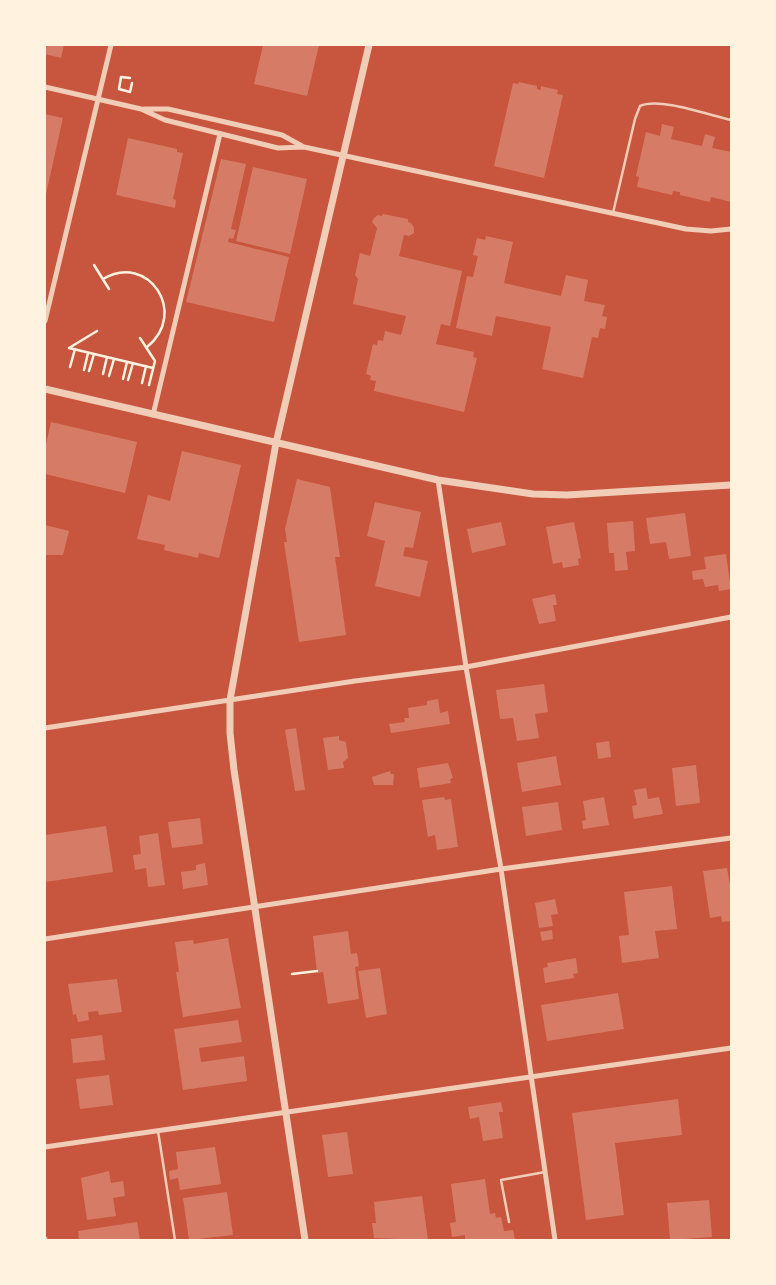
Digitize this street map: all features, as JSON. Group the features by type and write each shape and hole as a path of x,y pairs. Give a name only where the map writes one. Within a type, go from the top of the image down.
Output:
{"street":[{"path":"45,321 48,297 111,45"},
{"path":"305,1240 234,770 230,733 230,700 276,444 369,45"},
{"path":"45,87 141,109 165,120 278,148 304,147 702,231 731,230"},
{"path":"141,109 168,109 282,135 304,147"},
{"path":"154,415 220,134"},
{"path":"45,389 438,480 533,494 555,496 731,485"},
{"path":"438,480 466,666 501,869 555,1240"},
{"path":"45,728 466,666 731,617"},
{"path":"45,939 501,869 731,838"},
{"path":"45,1147 530,1075 731,1048"}],"lane":[{"path":"613,213 635,119 640,106 649,102 663,104 731,120"},
{"path":"158,1129 175,1240"},
{"path":"508,1222 501,1180 545,1172"}],"path":[{"path":"130,78 121,77 119,89 130,92 132,83"},
{"path":"115,82 120,84"},
{"path":"123,96 124,91"},
{"path":"94,265 109,289"},
{"path":"103,278 118,271 132,272 149,281 160,295 164,304 165,321 158,338 147,347"},
{"path":"97,331 69,348 153,368"},
{"path":"140,338 155,361 149,385"},
{"path":"70,367 75,349"},
{"path":"84,370 88,352"},
{"path":"89,371 94,354"},
{"path":"103,374 107,357"},
{"path":"110,376 114,359"},
{"path":"123,379 127,362"},
{"path":"128,380 132,363"},
{"path":"142,383 146,366"},
{"path":"292,974 317,971"}],"building":[{"path":"45,45 64,45 61,58 45,54"},
{"path":"263,45 319,45 307,96 254,84"},
{"path":"519,82 537,86 537,89 541,90 541,86 558,90 557,94 563,95 544,178 494,166 513,83 518,84"},
{"path":"45,114 63,118 46,194 45,194"},
{"path":"662,124 674,127 671,139 702,146 705,134 715,137 712,148 731,152 731,202 711,197 710,202 680,195 680,192 673,191 672,195 637,187 639,177 636,176 646,132 660,136"},
{"path":"128,138 177,149 177,152 183,153 173,199 176,200 175,208 116,195"},
{"path":"221,159 246,164 231,229 236,230 233,239 229,238 228,242 289,257 274,322 186,302"},
{"path":"253,167 307,179 290,254 236,241"},
{"path":"383,214 408,219 408,222 414,228 414,233 409,236 404,235 399,256 462,271 450,326 441,324 436,344 474,352 473,357 477,358 464,412 374,391 376,381 370,380 371,376 366,374 373,344 377,345 378,340 383,341 385,331 401,335 406,316 353,304 358,279 355,275 360,253 370,256 377,228 372,222 378,215 382,216"},
{"path":"486,236 513,242 504,283 561,296 566,275 588,280 584,301 605,305 602,316 607,317 605,329 600,328 598,338 592,337 583,378 542,369 551,327 496,316 492,336 456,328 467,276 473,277 478,256 473,255 477,238 485,240"},
{"path":"51,422 137,442 125,493 45,474 45,448"},
{"path":"182,451 241,465 219,558 199,553 198,558 164,550 165,545 137,539 148,495 170,501"},
{"path":"297,479 330,487 340,557 335,557 346,635 299,642 284,542 287,542 285,529"},
{"path":"375,502 421,512 413,548 405,547 403,556 428,561 420,597 375,586 385,541 367,536"},
{"path":"685,513 691,556 669,559 666,542 650,544 646,518"},
{"path":"633,521 635,551 626,552 628,570 615,571 614,553 609,553 607,523"},
{"path":"501,522 506,545 472,553 467,529"},
{"path":"574,522 581,558 578,559 579,565 563,568 562,562 553,564 546,527"},
{"path":"45,525 69,531 63,555 45,555"},
{"path":"726,554 731,589 719,591 718,585 705,587 703,579 693,580 692,571 706,569 704,557"},
{"path":"555,594 557,605 553,605 556,621 539,624 532,599"},
{"path":"544,684 548,712 535,714 539,738 517,741 513,718 500,719 496,690"},
{"path":"438,699 440,713 448,711 450,724 391,733 389,724 405,722 404,718 409,718 408,708 427,705 427,701"},
{"path":"296,728 305,790 295,791 285,730"},
{"path":"339,736 339,740 346,742 348,758 343,762 344,768 328,770 323,738"},
{"path":"609,741 611,757 598,759 596,743"},
{"path":"556,756 561,785 522,792 517,763"},
{"path":"448,763 453,778 450,779 451,783 420,788 417,768"},
{"path":"696,765 700,803 676,806 672,768"},
{"path":"390,771 391,774 394,774 393,785 374,785 372,777"},
{"path":"646,788 648,799 659,797 663,814 634,819 632,806 637,805 634,790"},
{"path":"444,797 445,800 451,799 458,847 437,850 435,835 428,837 422,800"},
{"path":"604,797 609,825 583,829 582,821 586,820 583,801"},
{"path":"558,802 562,830 526,836 522,807"},
{"path":"200,818 203,844 172,848 168,822"},
{"path":"106,826 113,872 45,882 45,835"},
{"path":"158,833 165,885 148,887 146,868 135,870 133,855 141,854 139,836"},
{"path":"205,863 208,885 183,889 181,872 196,870 196,865"},
{"path":"727,868 731,891 731,921 722,922 721,916 710,918 703,871"},
{"path":"672,886 677,929 655,931 659,958 622,963 619,936 629,935 624,892"},
{"path":"555,899 558,914 551,915 553,926 539,928 535,903"},
{"path":"552,930 553,939 542,941 540,932"},
{"path":"348,931 351,954 357,953 359,966 355,967 359,999 328,1004 323,972 317,973 313,936"},
{"path":"228,938 241,1008 183,1017 176,972 179,972 175,942 193,940 194,944"},
{"path":"576,958 578,973 573,974 574,978 545,983 543,968 548,967 547,963"},
{"path":"380,968 387,1014 366,1018 358,971"},
{"path":"117,979 122,1012 99,1015 98,1011 88,1012 89,1020 78,1022 76,1014 73,1015 68,984"},
{"path":"618,993 624,1029 547,1041 541,1005"},
{"path":"238,1020 242,1042 199,1048 201,1062 244,1056 247,1081 183,1090 174,1029"},
{"path":"102,1035 105,1060 73,1063 71,1039"},
{"path":"109,1075 113,1105 80,1109 76,1079"},
{"path":"678,1099 682,1135 615,1143 624,1215 586,1220 572,1113"},
{"path":"501,1102 503,1112 499,1112 503,1138 483,1141 479,1117 470,1119 468,1107"},
{"path":"347,1132 353,1174 328,1177 322,1135"},
{"path":"215,1147 221,1184 180,1190 178,1178 170,1180 169,1171 178,1169 176,1152"},
{"path":"109,1171 111,1183 123,1181 125,1196 113,1198 116,1216 87,1220 81,1178"},
{"path":"485,1179 490,1214 495,1213 496,1218 501,1217 504,1231 513,1230 515,1240 465,1240 465,1235 452,1237 450,1223 456,1222 451,1184"},
{"path":"227,1192 233,1235 189,1240 183,1198"},
{"path":"422,1196 428,1240 374,1238 372,1223 376,1223 374,1202"},
{"path":"709,1200 712,1237 670,1240 667,1203"},
{"path":"137,1222 140,1240 79,1240 78,1231"}]}
